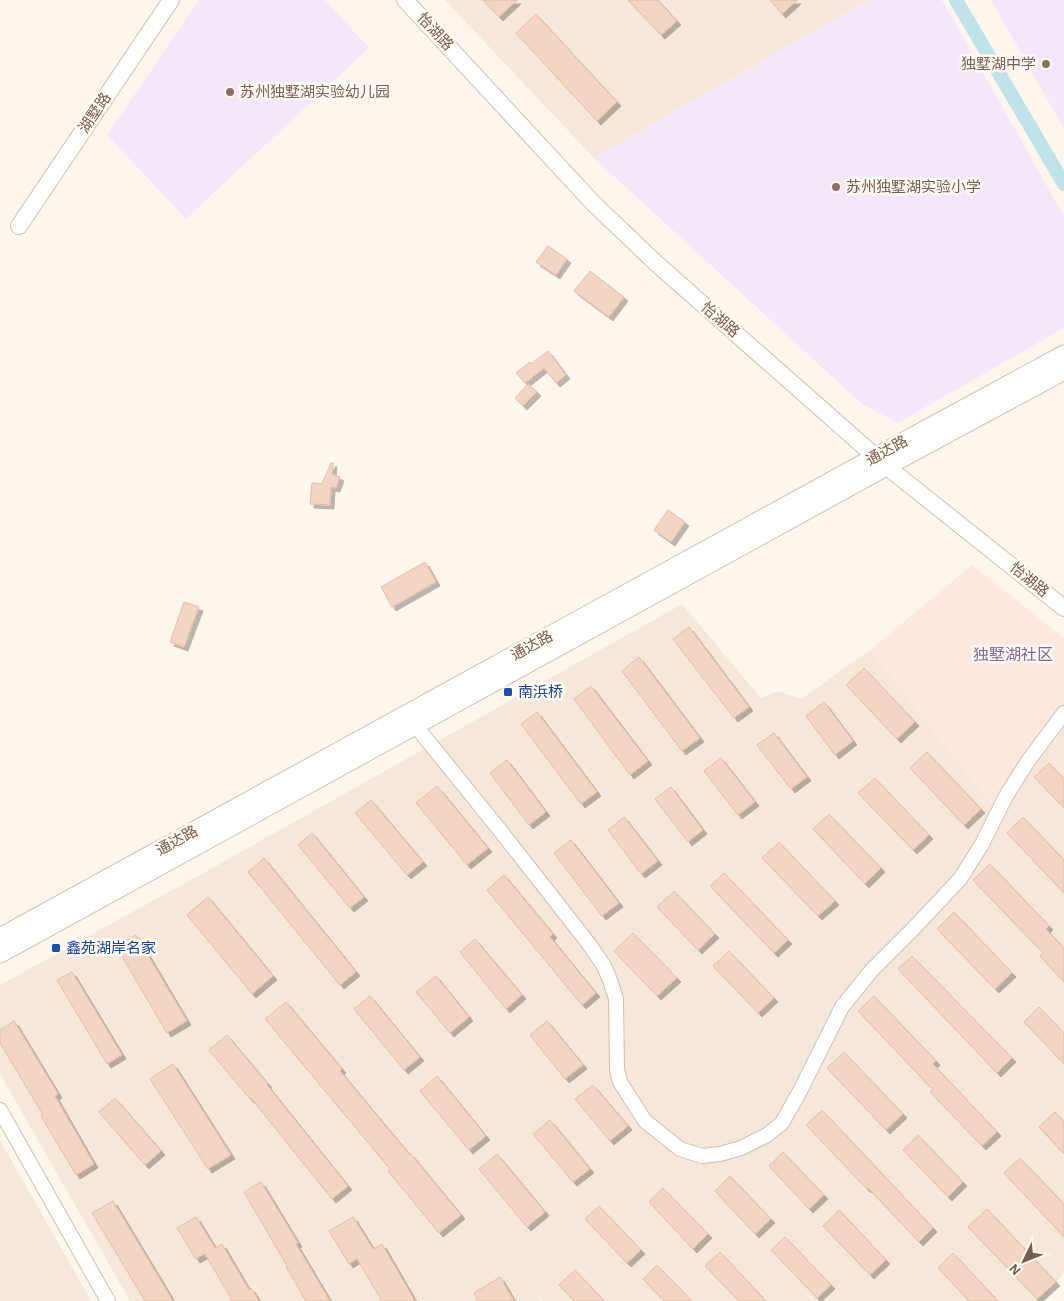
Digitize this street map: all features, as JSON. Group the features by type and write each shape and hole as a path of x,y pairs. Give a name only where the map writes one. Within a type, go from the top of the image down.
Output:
{"main road":[{"name":"通达路","path":"0,953 411,720 881,462 1064,355"},
{"name":"通达路","path":"881,462 1064,370"},
{"name":"通达路","path":"0,938 411,720"}],"street":[{"name":"湖墅路","path":"19,226 171,0"},
{"name":"怡湖路","path":"405,0 624,234 881,462 1064,608"},
{"path":"411,720 499,829 604,966 616,999 617,1070 620,1082 645,1122 680,1149 702,1156 720,1154 741,1148 767,1135 782,1123 842,1007 871,971 960,879 982,844 1006,796 1028,761 1064,713"},
{"path":"0,1110 108,1301"}],"shaded area":[{"name":"苏州独墅湖实验幼儿园","path":"199,0 325,0 369,48 186,219 107,135"},
{"path":"445,0 869,0 594,158"},
{"name":"苏州独墅湖实验小学","path":"869,0 942,0 1064,216 1064,328 898,423 863,405 594,158"},
{"name":"独墅湖中学","path":"991,0 1064,0 1064,129"},
{"path":"972,565 1064,638 1064,697 1005,778 993,805 870,650"},
{"path":"682,604 761,698 779,691 801,699 870,650 993,805 1005,778 1064,697 1064,1272 1043,1301 543,1301 538,1294 540,1301 130,1301 0,1074 0,985"},
{"path":"0,1140 91,1301 0,1301"}],"building":[{"path":"483,0 517,0 499,17"},
{"path":"628,0 658,0 677,21 661,35"},
{"path":"770,0 797,0 782,14"},
{"path":"536,14 617,102 597,121 516,33"},
{"path":"548,246 567,259 556,275 536,262"},
{"path":"590,271 624,297 609,317 574,291"},
{"path":"548,351 566,375 556,383 544,368 525,383 516,373"},
{"path":"528,384 537,392 523,406 515,398"},
{"path":"331,463 333,463 332,474 340,477 336,488 331,487 330,505 310,504 312,483 322,484"},
{"path":"668,510 685,522 671,542 654,530"},
{"path":"425,562 436,582 392,607 381,587"},
{"path":"184,602 199,607 184,647 170,642"},
{"path":"689,627 749,707 734,718 673,639"},
{"path":"639,657 700,738 682,751 622,671"},
{"path":"864,668 915,722 897,739 846,685"},
{"path":"591,686 648,761 630,775 574,699"},
{"path":"824,702 853,741 835,755 806,716"},
{"path":"537,712 597,792 581,804 521,724"},
{"path":"774,733 807,777 791,789 757,745"},
{"path":"927,752 981,809 964,825 910,768"},
{"path":"721,758 755,802 738,815 704,771"},
{"path":"507,760 546,812 529,825 490,773"},
{"path":"1049,763 1064,779 1064,808 1034,777"},
{"path":"875,778 929,835 913,850 858,793"},
{"path":"437,786 488,848 467,865 416,803"},
{"path":"671,787 703,830 688,842 655,799"},
{"path":"371,800 423,862 407,875 355,813"},
{"path":"829,814 881,868 865,884 813,829"},
{"path":"624,817 658,861 641,874 608,830"},
{"path":"1023,817 1064,860 1064,893 1007,833"},
{"path":"312,833 364,897 350,908 298,845"},
{"path":"571,840 619,903 602,916 554,853"},
{"path":"779,842 835,901 818,916 762,858"},
{"path":"264,858 356,972 340,985 248,872"},
{"path":"990,864 1049,926 1046,929 1064,948 1064,982 1040,956 1043,953 973,880"},
{"path":"724,873 788,940 774,953 710,886"},
{"path":"504,875 553,934 550,937 596,993 582,1005 487,890"},
{"path":"674,891 715,934 698,950 657,907"},
{"path":"208,897 273,976 252,994 187,915"},
{"path":"954,912 1012,973 995,989 937,929"},
{"path":"633,933 677,978 657,996 614,951"},
{"path":"136,935 187,1021 167,1033 116,946"},
{"path":"475,939 522,995 506,1009 460,952"},
{"path":"729,951 774,998 758,1013 713,966"},
{"path":"912,956 1012,1058 997,1073 898,969"},
{"path":"72,972 122,1055 107,1064 57,980"},
{"path":"436,976 469,1017 450,1033 416,992"},
{"path":"370,996 420,1057 404,1070 354,1009"},
{"path":"874,996 936,1061 933,1064 997,1132 982,1146 930,1092 933,1090 858,1011"},
{"path":"286,1002 342,1069 340,1071 461,1215 439,1233 388,1171 390,1169 265,1019"},
{"path":"1039,1007 1064,1033 1064,1064 1024,1022"},
{"path":"14,1021 58,1094 55,1096 94,1164 76,1175 0,1043 0,1030"},
{"path":"547,1021 583,1065 565,1079 530,1035"},
{"path":"227,1035 348,1186 332,1199 251,1098 209,1050"},
{"path":"844,1052 903,1114 886,1130 827,1068"},
{"path":"173,1064 231,1155 208,1169 150,1079"},
{"path":"437,1076 486,1136 469,1150 420,1091"},
{"path":"593,1085 628,1126 610,1141 575,1099"},
{"path":"115,1098 161,1151 145,1165 99,1112"},
{"path":"822,1110 933,1228 919,1242 806,1125"},
{"path":"1055,1112 1064,1122 1064,1154 1039,1127"},
{"path":"550,1120 590,1169 573,1182 533,1134"},
{"path":"918,1135 963,1182 948,1197 903,1150"},
{"path":"783,1152 824,1195 809,1209 769,1166"},
{"path":"497,1154 545,1212 527,1227 479,1169"},
{"path":"1020,1158 1064,1204 1064,1237 1004,1173"},
{"path":"730,1176 771,1219 755,1234 715,1191"},
{"path":"261,1182 330,1301 306,1301 286,1267 244,1192"},
{"path":"663,1188 708,1234 693,1249 649,1202"},
{"path":"113,1201 173,1301 145,1301 92,1213"},
{"path":"599,1206 641,1250 627,1263 585,1219"},
{"path":"987,1209 1056,1282 1037,1299 968,1227"},
{"path":"839,1210 886,1260 870,1275 823,1226"},
{"path":"196,1217 215,1248 222,1244 249,1290 251,1288 259,1301 230,1301 232,1300 205,1254 196,1259 177,1228"},
{"path":"353,1217 373,1249 382,1244 415,1301 382,1301 357,1259 349,1264 329,1231"},
{"path":"785,1237 831,1285 817,1298 771,1250"},
{"path":"720,1252 766,1301 739,1301 705,1266"},
{"path":"953,1253 998,1301 969,1301 938,1268"},
{"path":"657,1265 692,1301 664,1301 643,1279"},
{"path":"575,1270 604,1301 574,1301 559,1285"},
{"path":"500,1277 514,1301 478,1301 474,1293"}],"waterway":[{"path":"956,0 1064,184"}],"place":[{"name":"独墅湖中学","path":"1046,64"},
{"name":"苏州独墅湖实验幼儿园","path":"230,92"},
{"name":"苏州独墅湖实验小学","path":"836,187"},
{"name":"南浜桥","path":"508,692"},
{"name":"鑫苑湖岸名家","path":"56,948"}],"district":[{"name":"独墅湖社区","path":"1013,655"}]}
